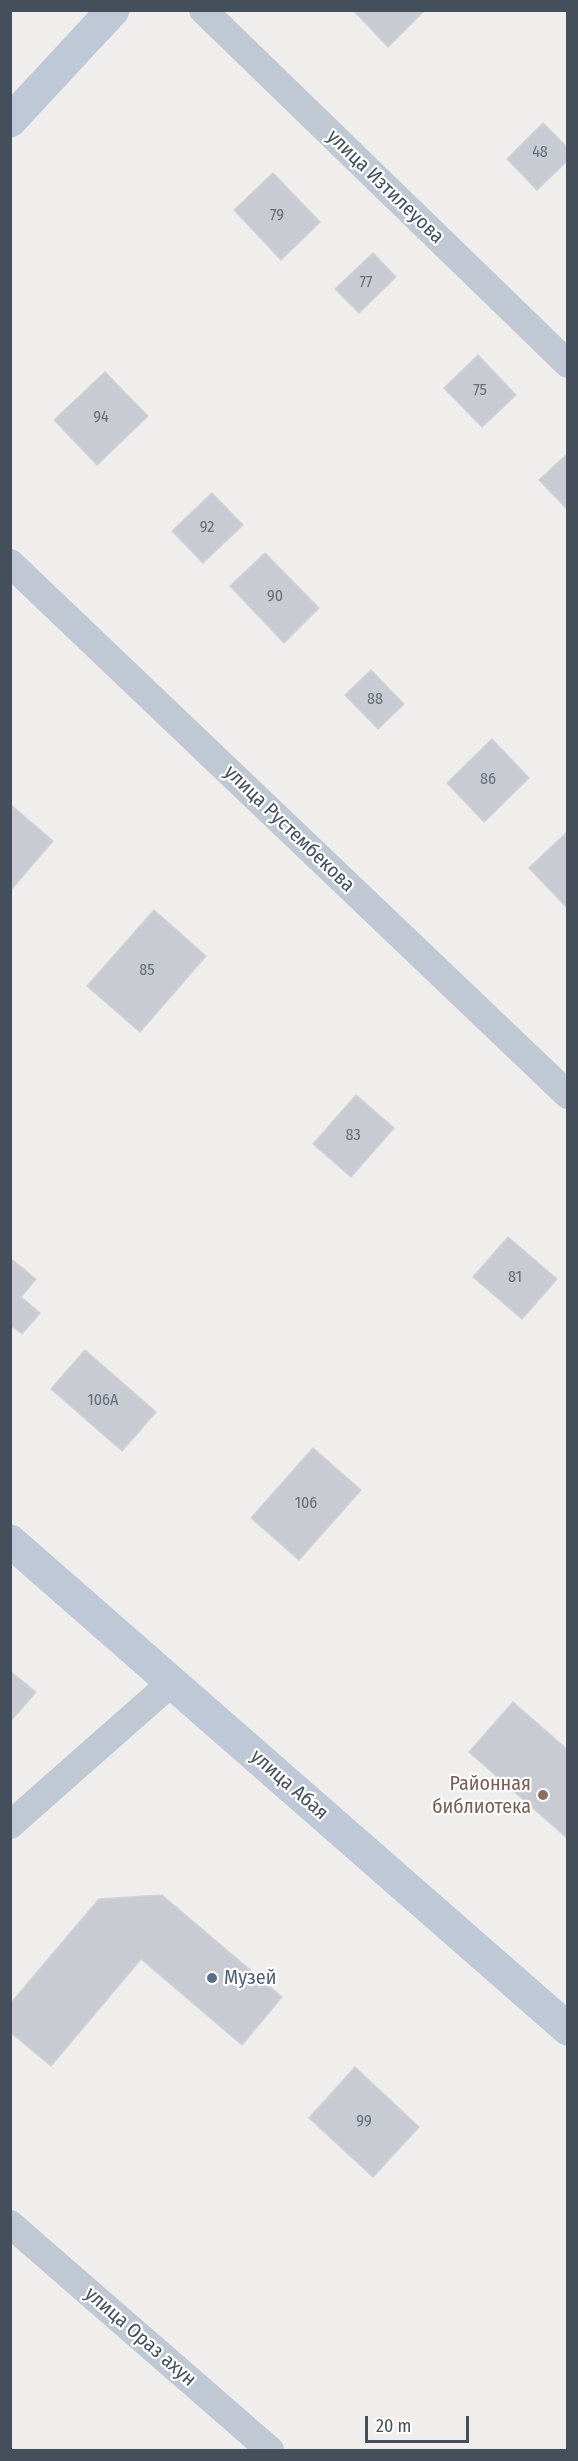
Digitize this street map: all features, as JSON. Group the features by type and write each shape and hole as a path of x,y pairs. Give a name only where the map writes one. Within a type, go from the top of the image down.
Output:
{"street":[{"path":"10,121 113,10"},
{"name":"улица Изтилеуова","path":"203,10 567,364"},
{"name":"улица Рустембекова","path":"10,563 567,1095"},
{"name":"улица Абая","path":"10,1541 567,2029"},
{"path":"10,1824 171,1683"},
{"name":"улица Ораз ахун","path":"10,2224 270,2451"}],"building":[{"path":"353,10 424,10 424,11 388,47"},
{"path":"543,123 568,148 568,160 537,190 507,159"},
{"path":"273,173 320,222 281,260 234,210"},
{"path":"373,253 396,277 359,313 335,289"},
{"path":"478,355 516,395 482,427 444,388"},
{"path":"105,372 148,416 97,465 54,420"},
{"path":"568,453 568,510 539,480"},
{"path":"212,493 243,525 203,563 172,531"},
{"path":"265,553 319,608 284,643 230,586"},
{"path":"371,670 404,704 378,729 345,695"},
{"path":"492,739 529,778 484,822 447,783"},
{"path":"10,804 53,841 10,891"},
{"path":"568,831 568,909 529,868"},
{"path":"154,910 206,956 140,1032 87,986"},
{"path":"356,1095 394,1128 351,1177 313,1144"},
{"path":"508,1237 557,1279 522,1319 473,1277"},
{"path":"10,1258 36,1279 21,1297 40,1313 22,1334 10,1325"},
{"path":"85,1350 156,1412 122,1451 51,1389"},
{"path":"313,1448 361,1490 299,1560 251,1518"},
{"path":"10,1671 36,1692 10,1722"},
{"name":"Районная библиотека","path":"513,1702 568,1750 568,1839 469,1752"},
{"name":"Музей","path":"162,1895 282,1997 242,2045 141,1959 51,2066 10,2032 10,2004 99,1899"},
{"path":"355,2067 419,2127 373,2177 309,2118"}],"place":[{"name":"Районная библиотека","path":"543,1795"},
{"name":"Музей","path":"212,1978"}]}
